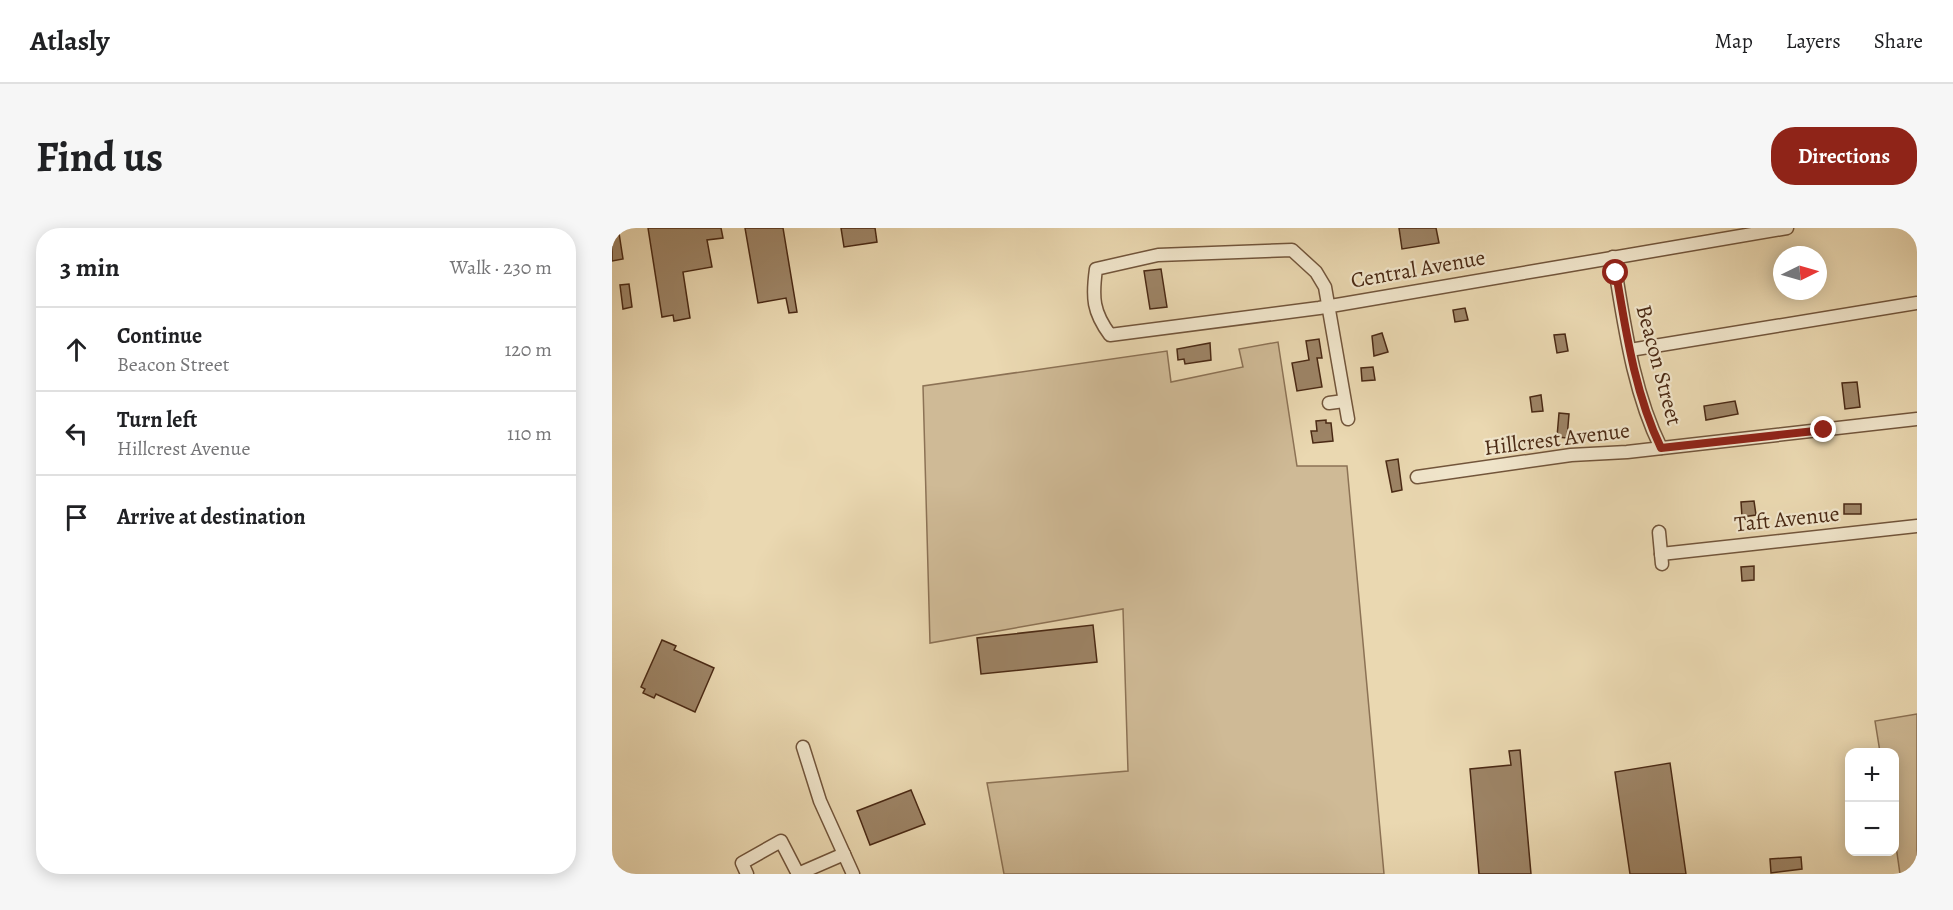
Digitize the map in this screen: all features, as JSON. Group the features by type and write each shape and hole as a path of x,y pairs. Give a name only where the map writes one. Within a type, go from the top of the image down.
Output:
{"street":[{"name":"Central Avenue","path":"1329,307 1325,287 1316,272 1292,250 1158,255 1096,269 1093,288 1096,316 1110,334 1329,307 1787,228"},
{"name":"Beacon Street","path":"1613,257 1630,350 1646,414 1661,448"},
{"path":"1630,350 1917,303"},
{"path":"1329,307 1348,419"},
{"path":"1329,403 1344,400"},
{"name":"Hillcrest Avenue","path":"1417,477 1568,455 1661,448 1917,419"},
{"name":"Taft Avenue","path":"1659,532 1662,559 1917,526"},
{"path":"803,747 820,801 853,874"},
{"path":"747,874 742,863 781,841 798,874 844,854"}],"shaded area":[{"path":"1278,342 1297,466 1347,466 1384,874 1004,874 987,783 1128,771 1123,609 930,643 923,386 1167,351 1171,382 1243,367 1239,349"},
{"path":"1917,714 1917,874 1900,874 1897,856 1899,748 1879,748 1875,721"}],"building":[{"path":"648,228 721,228 723,238 707,240 712,267 683,272 690,318 674,321 673,315 662,317"},
{"path":"745,228 783,228 797,312 789,313 786,298 758,303"},
{"path":"841,228 875,228 877,242 844,247"},
{"path":"1399,228 1436,228 1439,243 1402,249"},
{"path":"619,233 623,259 612,261 612,234"},
{"path":"1161,269 1167,307 1150,309 1144,271"},
{"path":"629,284 632,307 623,309 620,285"},
{"path":"1465,308 1468,320 1455,322 1453,310"},
{"path":"1382,333 1388,352 1374,356 1372,336"},
{"path":"1565,334 1568,351 1557,353 1554,335"},
{"path":"1319,339 1322,358 1317,358 1322,387 1297,391 1292,363 1309,360 1306,341"},
{"path":"1210,343 1211,360 1185,364 1184,359 1178,360 1177,349"},
{"path":"1373,367 1375,380 1362,381 1361,368"},
{"path":"1857,382 1860,407 1845,409 1842,383"},
{"path":"1541,395 1543,411 1532,412 1530,397"},
{"path":"1735,401 1738,414 1706,420 1704,406"},
{"path":"1559,413 1569,414 1567,438 1557,437"},
{"path":"1326,420 1326,423 1331,423 1333,441 1313,443 1311,431 1317,431 1316,421"},
{"path":"1398,459 1402,490 1392,492 1386,461"},
{"path":"1754,501 1756,515 1742,517 1741,502"},
{"path":"1844,504 1861,504 1861,514 1844,514"},
{"path":"1754,566 1754,580 1742,581 1741,567"},
{"path":"1093,625 1097,662 981,674 977,638"},
{"path":"662,640 676,646 674,650 714,668 695,712 656,694 654,698 643,693 645,689 641,687"},
{"path":"1520,750 1531,874 1479,874 1470,769 1511,765 1509,751"},
{"path":"1670,763 1686,874 1630,874 1615,772"},
{"path":"911,790 925,824 870,845 857,811"},
{"path":"1801,857 1802,869 1771,873 1770,859"}],"route":[{"path":"1616,273 1639,390 1649,423 1661,448 1824,430"}]}
